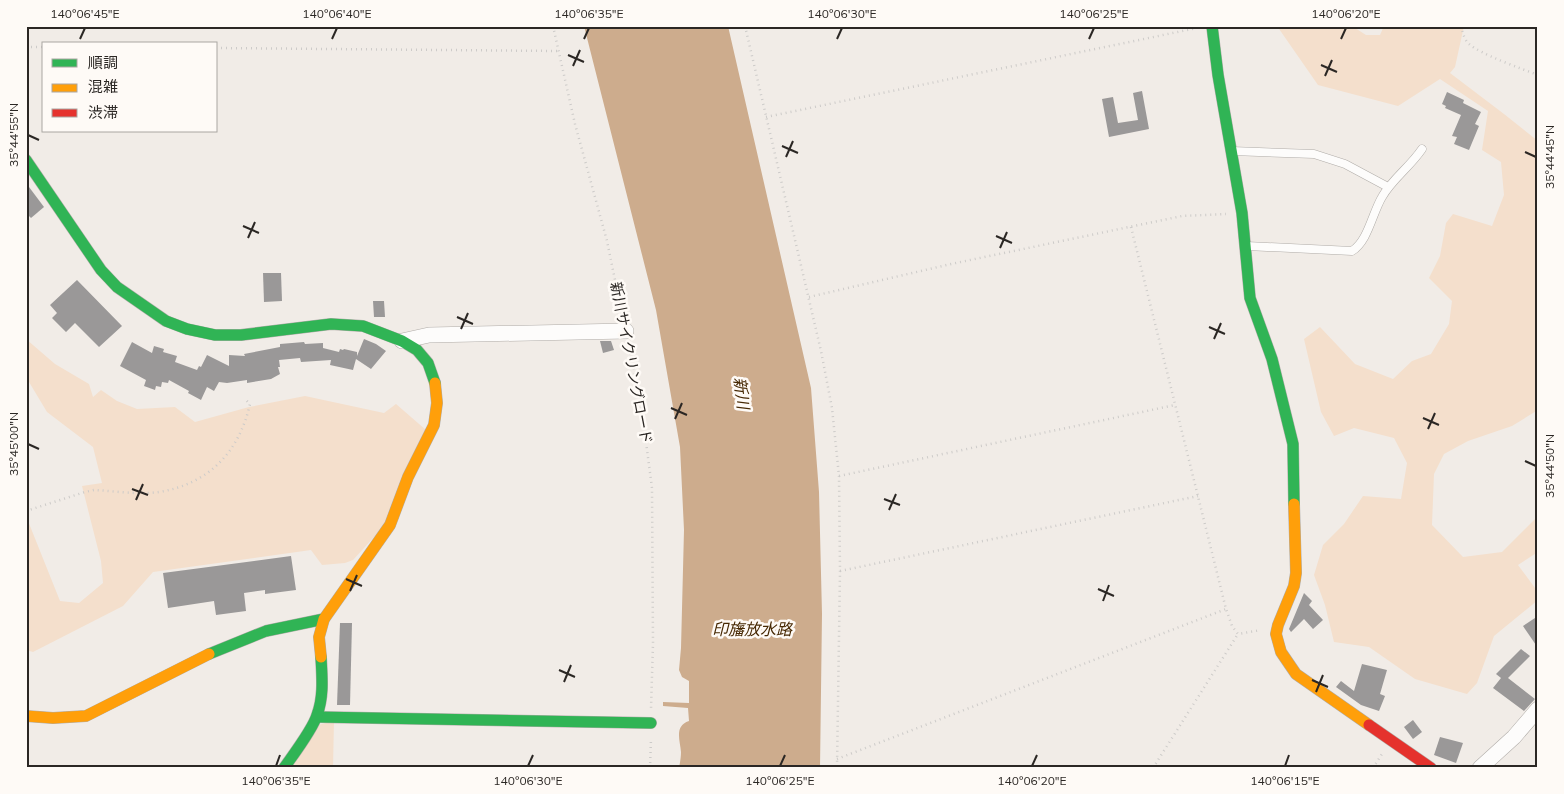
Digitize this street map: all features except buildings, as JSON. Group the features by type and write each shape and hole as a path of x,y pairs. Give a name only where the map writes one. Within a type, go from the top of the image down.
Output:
{"street":[{"path":"1212,26 1218,75 1242,214 1250,298 1272,359 1293,444 1296,573 1294,586 1277,628 1276,634 1281,652 1296,674 1431,768"},
{"path":"26,160 101,270 117,287 166,321 186,329 215,335 241,335 331,324 363,326 402,341 416,350 428,363 434,382 437,403 434,425 408,477 390,525 324,619 319,637 323,683 317,717 284,768"},
{"path":"402,341 429,335 626,331"},
{"path":"26,716 53,718 86,716 216,650 266,631 324,619"},
{"path":"1480,768 1514,737 1538,709"},
{"path":"317,717 651,723"}],"lane":[{"path":"1245,246 1352,251 1359,246 1388,187 1413,163 1422,149"},
{"path":"1231,151 1314,154 1345,164 1388,187"}],"path":[{"name":"新川サイクリングロード","path":"554,26 558,51 606,242 640,396 652,488 653,643 650,768"},
{"path":"745,26 809,297 832,408 839,476 840,570 837,768"},
{"path":"766,117 1204,26"},
{"path":"1461,26 1464,36 1470,45 1538,75"},
{"path":"26,47 42,47"},
{"path":"218,48 558,51"},
{"path":"809,297 951,264 1182,216 1242,214"},
{"path":"1131,227 1226,609 1232,626 1238,634"},
{"path":"26,511 85,492 159,492 193,482 218,465 231,450 248,414 250,404 245,399"},
{"path":"839,476 1176,405"},
{"path":"840,570 1198,496"},
{"path":"837,759 1226,609"},
{"path":"1153,768 1238,634 1277,628"}],"shaded area":[{"path":"1277,26 1352,26 1366,35 1380,35 1384,26 1464,26 1455,67 1450,73 1538,141 1538,410 1512,426 1468,441 1444,454 1434,474 1432,525 1463,557 1502,552 1538,516 1538,552 1518,565 1538,592 1538,600 1494,636 1477,683 1467,694 1415,679 1369,647 1334,642 1325,605 1314,575 1323,545 1344,524 1363,496 1401,499 1407,463 1394,438 1354,428 1334,436 1321,412 1304,339 1320,327 1355,364 1393,379 1412,361 1431,354 1449,324 1452,301 1429,278 1440,256 1446,223 1453,214 1492,226 1504,195 1501,162 1482,150 1488,111 1440,79 1398,106 1318,85"},
{"path":"26,339 55,364 89,384 93,397 101,390 117,401 137,409 175,407 195,422 249,407 305,396 384,413 396,404 426,430 386,524 353,560 345,563 322,565 311,550 153,572 123,606 33,652 26,650 26,516 60,601 79,603 103,583 101,561 82,486 102,483 93,447 47,412 26,377"},
{"path":"334,721 333,768 291,768 318,725"}],"water":[{"name":"印旛放水路","path":"584,26 728,26 811,388 819,492 822,614 820,768 679,768 681,752 679,734 681,726 689,721 688,708 663,706 663,702 689,703 689,681 682,677 679,670 684,530 680,447 656,310"}],"traffic: fast":[{"path":"1212,26 1218,75 1242,213 1250,298 1272,359 1293,444 1294,504"},
{"path":"26,160 101,270 117,287 166,321 187,329 215,335 241,335 331,324 363,326 402,341 417,350 428,363 435,383"},
{"path":"209,654 266,631 324,619"},
{"path":"284,768 315,721 322,694 321,657"},
{"path":"317,717 651,723"}],"traffic: slow":[{"path":"321,657 319,637 324,619 390,525 408,477 434,425 437,403 435,383"},
{"path":"1294,504 1296,573 1294,586 1276,634 1281,652 1296,674 1369,725"},
{"path":"26,716 53,718 86,716 209,654"}],"traffic: jam":[{"path":"1369,725 1431,768"}],"water label":[{"name":"新川","path":"742,393"}]}
